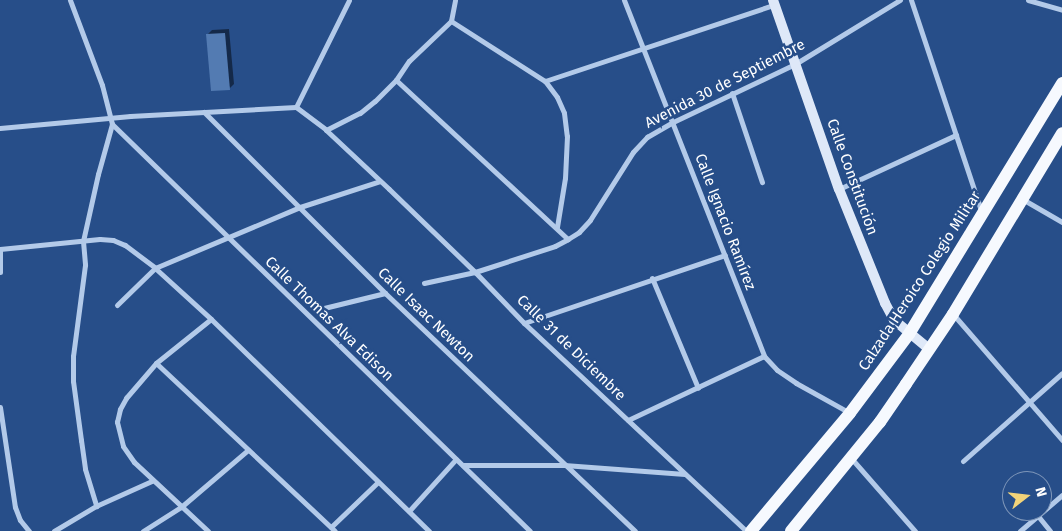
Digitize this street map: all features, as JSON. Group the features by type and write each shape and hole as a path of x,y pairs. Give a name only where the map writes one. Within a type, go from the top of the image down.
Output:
{"main road":[{"name":"Calzada Heroico Colegio Militar","path":"751,531 850,413 908,334 983,215 1062,83"},
{"path":"791,531 880,422 953,314 1062,133"}],"street":[{"path":"70,0 93,57 112,121 83,241 85,264 73,356 73,381 85,469 96,506"},
{"path":"0,128 112,121 204,112 296,107 349,0"},
{"path":"326,130 360,113 396,80 409,61 451,21 455,0"},
{"name":"Calle Ignacio Ramírez","path":"624,0 764,356 777,370 796,383 850,413"},
{"name":"Avenida 30 de Septiembre","path":"424,283 476,272 555,246 568,239 579,232 590,220 641,142 673,122 795,64 900,0"},
{"path":"911,0 983,215"},
{"path":"1029,0 1062,10"},
{"path":"545,81 774,2"},
{"name":"Calle Constitución","path":"774,2 839,189 885,302 894,320 908,334 929,348"},
{"path":"451,21 545,81 557,97 567,123 565,178 557,227"},
{"path":"396,80 568,239"},
{"path":"732,93 762,182"},
{"name":"Calle 31 de Diciembre","path":"296,107 326,130 476,272 524,323 746,531"},
{"name":"Calle Isaac Newton","path":"204,112 385,293 564,466 635,531"},
{"name":"Calle Thomas Alva Edison","path":"112,121 228,238 530,531"},
{"path":"839,189 956,135"},
{"path":"117,305 155,268 300,207 380,181"},
{"path":"1023,199 1062,222"},
{"path":"0,272 0,249 113,240 125,245 155,268 211,319 429,531"},
{"path":"524,323 652,278 725,255"},
{"path":"652,278 698,388"},
{"path":"324,308 385,293"},
{"path":"953,314 1062,440"},
{"path":"208,531 152,481 129,454 118,431 117,422 120,410 134,387 156,363 211,319"},
{"path":"628,420 764,356"},
{"path":"156,363 333,529 378,482"},
{"path":"963,461 1062,373"},
{"path":"0,407 15,507 20,520 29,531"},
{"path":"143,531 181,507 248,450"},
{"path":"851,458 915,531"},
{"path":"408,511 456,459"},
{"path":"463,465 564,466 686,474"},
{"path":"54,531 96,506 152,481"},
{"path":"1052,504 1062,495"},
{"path":"1020,531 1032,521"},
{"path":"1042,521 1050,531"},
{"path":"151,531 156,524"}],"building":[{"path":"225,33 230,90 211,91 206,34"}]}
